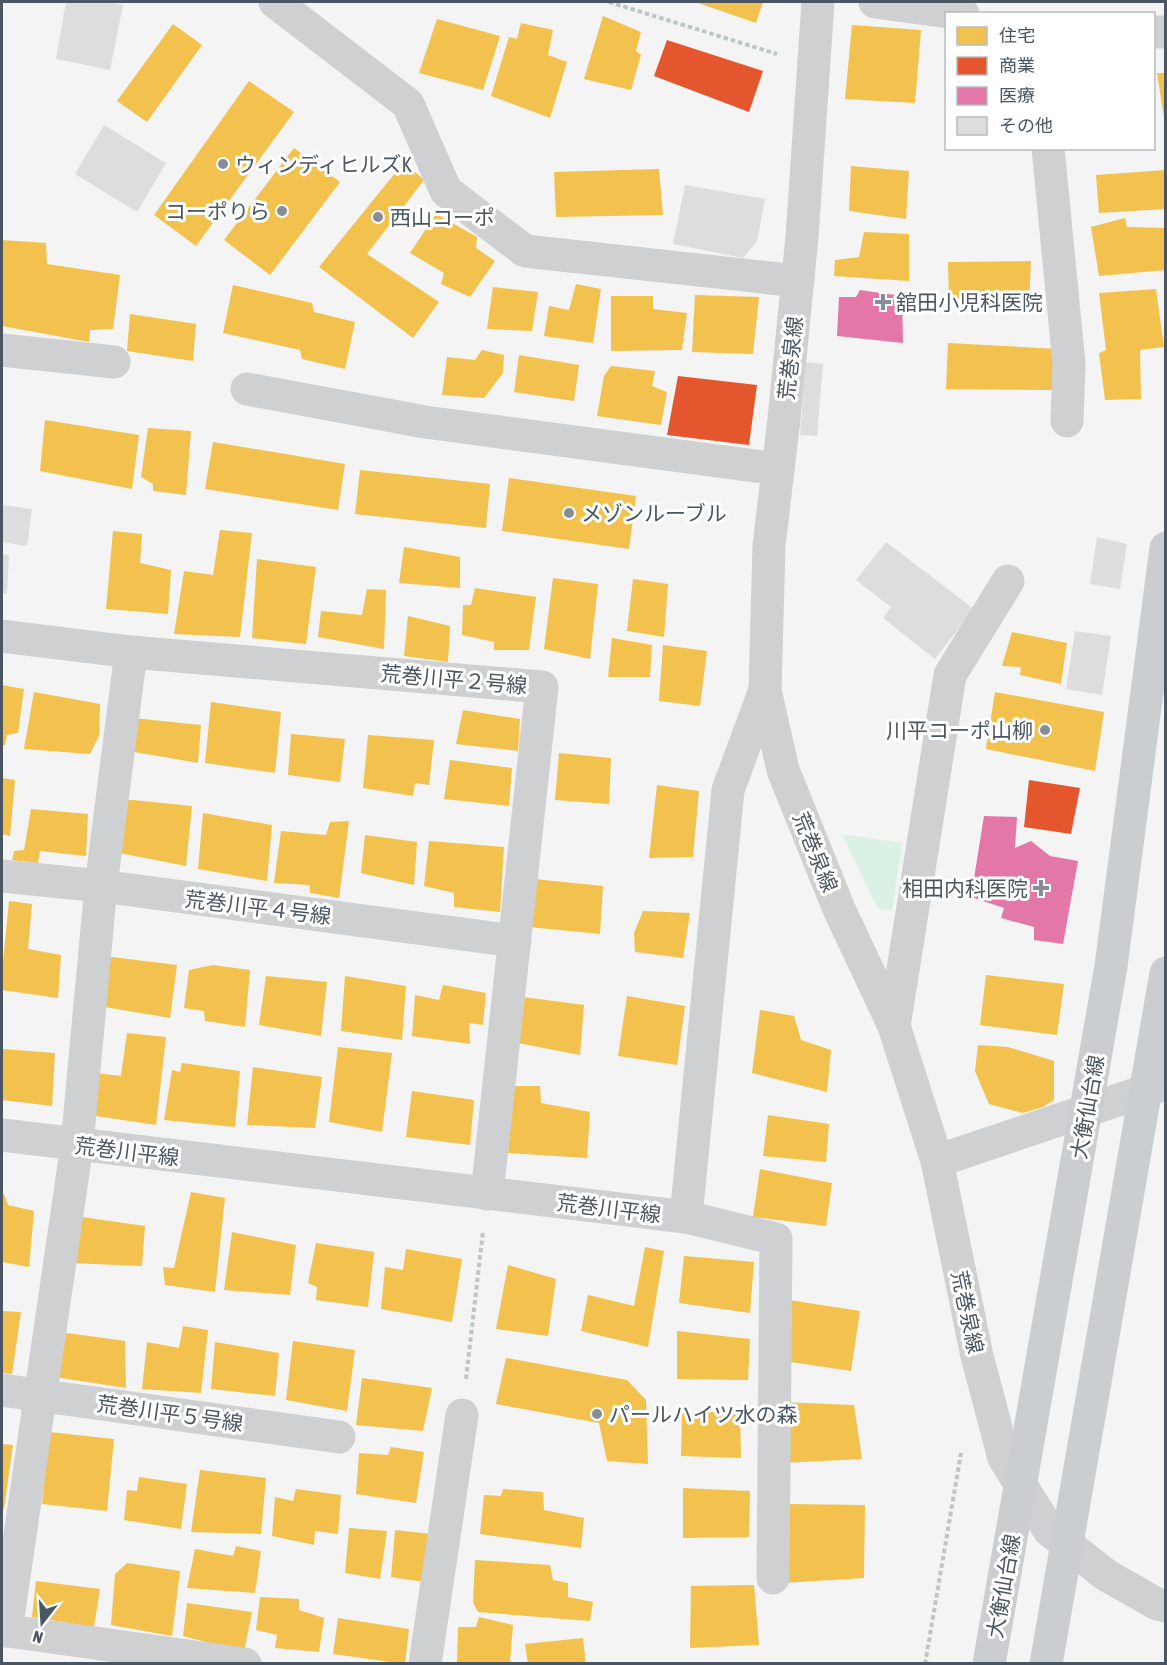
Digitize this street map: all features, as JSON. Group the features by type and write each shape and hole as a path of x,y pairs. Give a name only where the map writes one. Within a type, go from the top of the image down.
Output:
{"main road":[{"name":"大衡仙台線","path":"989,1664 1112,966 1166,548"},
{"path":"1047,1664 1166,973"}],"street":[{"path":"275,2 408,104 446,191 525,251 798,280"},
{"name":"荒巻泉線","path":"818,2 798,280 769,546 765,690 783,770 839,909 894,1026 937,1161 977,1356 1004,1458 1049,1530 1106,1575 1157,1604 1166,1606"},
{"path":"875,2 948,12"},
{"path":"1048,150 1069,364 1067,421"},
{"path":"2,350 114,362"},
{"path":"247,389 425,422 778,469"},
{"path":"894,1026 950,675 1008,581"},
{"name":"荒巻川平２号線","path":"2,636 131,652 542,687 487,1194"},
{"path":"131,652 101,886 77,1145 4,1631 245,1664"},
{"name":"荒巻川平線","path":"2,1135 686,1217 728,790 765,690"},
{"name":"荒巻川平４号線","path":"2,876 101,886 515,941"},
{"path":"937,1161 1166,1084"},
{"path":"686,1217 776,1239 772,1578"},
{"name":"荒巻川平５号線","path":"2,1390 339,1437"},
{"path":"425,1664 462,1415"}],"path":[{"path":"609,2 813,66"},
{"path":"462,1415 487,1194"},
{"path":"924,1664 961,1453"}],"green space":[{"path":"842,834 902,843 892,911 878,909"}],"building: 住宅":[{"path":"695,2 763,2 756,23"},
{"path":"603,16 641,32 636,51 641,55 631,90 584,79"},
{"path":"437,19 500,36 483,90 419,73"},
{"path":"521,23 553,30 548,55 567,62 550,118 491,96 509,37 517,39"},
{"path":"173,24 202,45 147,122 117,101"},
{"path":"852,25 921,30 915,103 845,99"},
{"path":"1157,73 1166,73 1166,117 1164,118"},
{"name":"ウィンディヒルズK","path":"249,81 294,112 196,246 154,215"},
{"name":"コーポりら","path":"294,148 340,182 270,275 224,240"},
{"name":"西山コーポ","path":"404,162 424,180 367,254 439,302 413,338 319,267"},
{"path":"851,166 909,171 906,219 849,211"},
{"path":"659,169 663,215 556,217 554,172"},
{"path":"1166,170 1166,209 1099,213 1096,175"},
{"path":"436,214 477,237 476,248 495,261 470,297 441,284 444,273 410,253"},
{"path":"1125,218 1127,227 1166,228 1166,270 1099,276 1091,227"},
{"path":"864,232 909,234 909,281 834,276 835,260 859,257"},
{"path":"2,240 46,243 47,264 120,275 113,329 90,330 89,342 2,326"},
{"path":"1031,261 1029,303 949,302 948,262"},
{"path":"576,284 601,289 593,343 544,336 549,306 569,310"},
{"path":"233,285 312,303 314,312 355,322 345,369 302,359 300,350 223,333"},
{"path":"493,287 538,292 532,331 487,329"},
{"path":"1156,289 1164,347 1140,350 1141,399 1105,400 1099,353 1106,350 1099,293"},
{"path":"695,295 759,297 753,354 692,352"},
{"path":"611,296 653,296 653,309 687,313 682,350 611,351"},
{"path":"130,314 196,324 193,361 127,351"},
{"path":"948,343 1058,349 1058,390 946,389"},
{"path":"482,350 504,355 503,373 484,398 442,395 447,357 475,360"},
{"path":"519,355 579,365 574,401 514,392"},
{"path":"611,366 655,371 652,386 667,392 661,425 597,416 604,376"},
{"path":"45,420 139,435 132,489 40,471"},
{"path":"148,428 191,431 186,495 153,491 153,484 141,477"},
{"path":"213,442 345,464 338,510 205,489"},
{"path":"360,470 490,484 486,528 355,514"},
{"name":"メゾンルーブル","path":"509,478 636,496 629,549 502,531"},
{"path":"220,530 252,533 240,637 174,634 184,571 213,575"},
{"path":"113,531 142,534 140,563 171,570 168,614 106,609"},
{"path":"404,547 460,557 460,588 399,583"},
{"path":"257,559 316,567 306,644 252,638"},
{"path":"553,578 598,584 590,659 544,649"},
{"path":"633,579 668,584 664,637 627,631"},
{"path":"475,588 536,597 529,650 494,650 494,642 462,635 463,605 471,605"},
{"path":"367,589 386,590 384,649 318,637 321,611 362,615"},
{"path":"408,616 450,626 448,662 404,656"},
{"path":"1012,632 1067,643 1061,684 1020,675 1021,667 1002,666"},
{"path":"612,638 652,645 650,677 608,677"},
{"path":"663,645 707,651 700,706 659,701"},
{"path":"2,685 24,689 18,733 7,735 5,745 2,745"},
{"path":"34,692 100,704 99,736 90,754 24,749"},
{"name":"川平コーポ山柳","path":"995,692 1104,712 1095,771 986,749"},
{"path":"211,702 281,712 275,773 205,763"},
{"path":"463,710 520,719 518,751 456,744"},
{"path":"133,718 201,725 198,763 129,751"},
{"path":"291,734 345,739 340,782 288,775"},
{"path":"368,735 434,740 429,785 415,783 413,796 363,788"},
{"path":"559,753 611,758 609,804 555,800"},
{"path":"450,760 512,768 509,806 444,799"},
{"path":"2,778 15,780 10,836 2,834"},
{"path":"657,785 699,791 693,857 649,858"},
{"path":"123,799 192,806 186,866 119,853"},
{"path":"31,809 88,814 86,856 40,851 38,863 12,860 14,851 24,850"},
{"path":"203,813 272,825 267,881 198,869"},
{"path":"349,821 339,898 310,893 310,885 274,883 281,831 326,835 330,822"},
{"path":"365,835 417,842 414,885 361,873"},
{"path":"429,841 504,847 500,912 454,907 454,893 424,886"},
{"path":"534,879 603,886 600,934 529,927"},
{"path":"9,901 32,904 28,949 61,955 58,998 2,990"},
{"path":"643,911 690,913 683,958 635,952 634,933"},
{"path":"112,957 177,965 170,1018 99,1006 103,966"},
{"path":"213,965 250,970 245,1027 205,1021 204,1011 184,1008 189,970"},
{"path":"986,975 1064,984 1057,1035 980,1025"},
{"path":"266,976 327,982 321,1036 259,1025"},
{"path":"345,976 406,986 402,1040 341,1031"},
{"path":"443,985 486,993 483,1025 469,1023 470,1044 412,1036 415,995 439,1000"},
{"path":"627,996 685,1006 677,1065 618,1056"},
{"path":"523,997 584,1005 580,1055 518,1043"},
{"path":"760,1010 794,1016 801,1040 831,1050 827,1092 752,1073"},
{"path":"127,1033 166,1037 156,1125 89,1115 95,1073 121,1076"},
{"path":"978,1045 1008,1047 1054,1061 1054,1100 1043,1107 1023,1113 989,1104 975,1071"},
{"path":"338,1047 392,1053 382,1132 329,1122"},
{"path":"2,1049 55,1053 52,1106 2,1100"},
{"path":"182,1063 240,1071 235,1127 164,1120 172,1070 180,1072"},
{"path":"253,1067 322,1077 315,1128 247,1125"},
{"path":"514,1086 540,1086 541,1103 590,1112 587,1158 508,1153"},
{"path":"412,1091 474,1100 470,1145 406,1137"},
{"path":"768,1115 829,1124 826,1162 763,1156"},
{"path":"760,1169 832,1183 826,1226 753,1217"},
{"path":"191,1192 225,1198 215,1292 165,1285 163,1267 174,1268"},
{"path":"2,1194 8,1205 34,1211 29,1267 2,1262"},
{"path":"75,1216 145,1226 142,1266 70,1263"},
{"path":"232,1232 296,1245 290,1295 224,1290"},
{"path":"316,1243 374,1252 368,1307 316,1300 317,1287 308,1283"},
{"path":"645,1247 664,1251 648,1347 581,1331 588,1295 634,1306"},
{"path":"406,1249 462,1259 452,1322 381,1309 385,1267 403,1270"},
{"path":"684,1256 754,1262 750,1313 679,1303"},
{"path":"508,1265 556,1279 548,1336 496,1329"},
{"path":"789,1300 860,1311 851,1371 784,1361"},
{"path":"2,1311 21,1312 12,1374 2,1373"},
{"path":"183,1326 208,1330 201,1393 142,1389 147,1342 179,1348"},
{"path":"677,1331 750,1339 748,1380 677,1379"},
{"path":"60,1332 125,1341 126,1388 55,1377"},
{"path":"293,1341 355,1350 347,1411 286,1400"},
{"path":"215,1342 279,1353 275,1396 211,1389"},
{"name":"パールハイツ水の森","path":"506,1358 627,1380 646,1400 648,1464 607,1461 599,1423 496,1404"},
{"path":"362,1378 432,1388 423,1431 356,1425"},
{"path":"780,1402 854,1405 862,1459 781,1463"},
{"path":"682,1412 740,1412 741,1458 681,1456"},
{"path":"49,1432 114,1439 107,1511 42,1504"},
{"path":"2,1444 13,1445 4,1509 2,1509"},
{"path":"391,1447 424,1452 416,1503 356,1494 359,1453 388,1455"},
{"path":"200,1470 266,1478 261,1534 191,1532"},
{"path":"139,1477 187,1484 181,1529 124,1520 127,1490 137,1491"},
{"path":"683,1488 750,1491 749,1537 683,1538"},
{"path":"296,1489 341,1495 338,1534 315,1531 314,1545 272,1536 275,1497 293,1501"},
{"path":"503,1489 543,1492 544,1510 584,1518 581,1548 480,1534 484,1495 501,1496"},
{"path":"786,1504 865,1505 864,1578 783,1583"},
{"path":"349,1528 387,1531 380,1579 345,1573"},
{"path":"395,1530 431,1534 424,1582 391,1577"},
{"path":"236,1546 261,1551 255,1593 187,1588 195,1549 233,1556"},
{"path":"475,1560 550,1565 553,1580 568,1583 568,1597 593,1602 590,1621 478,1612 473,1602"},
{"path":"127,1563 180,1571 172,1636 111,1625 115,1574"},
{"path":"36,1581 100,1589 94,1627 32,1617"},
{"path":"754,1585 759,1645 690,1648 691,1586"},
{"path":"260,1597 299,1599 299,1610 324,1618 319,1652 275,1648 277,1635 256,1630"},
{"path":"187,1603 252,1612 244,1652 183,1636"},
{"path":"479,1617 513,1625 510,1662 505,1664 457,1662 458,1627 476,1627"},
{"path":"338,1618 409,1629 405,1664 333,1654"},
{"path":"583,1638 586,1664 528,1664 525,1644"}],"building: 商業":[{"path":"667,40 763,71 749,112 654,76"},
{"path":"678,376 757,385 749,445 667,435"},
{"path":"1029,780 1080,788 1071,834 1024,827"}],"building: 医療":[{"path":"860,290 902,296 903,343 837,336 839,297 856,297"},
{"path":"984,816 1017,817 1015,848 1031,841 1050,856 1078,861 1063,944 1034,940 1034,927 1001,918 1004,908 971,897"}],"building: その他":[{"path":"66,2 107,2 123,5 110,70 56,59"},
{"path":"104,125 166,163 137,212 75,174"},
{"path":"685,185 765,199 757,241 743,258 673,244"},
{"path":"806,362 823,364 817,436 800,435"},
{"path":"2,505 32,509 27,546 2,542"},
{"path":"1097,537 1127,544 1120,589 1090,584"},
{"path":"886,542 974,609 935,659 883,618 891,607 856,580"},
{"path":"2,554 9,555 7,594 2,593"},
{"path":"1075,631 1111,636 1102,695 1066,689"}],"place":[{"name":"ウィンディヒルズK","path":"223,164"},
{"name":"コーポりら","path":"282,211"},
{"name":"西山コーポ","path":"378,217"},
{"name":"舘田小児科医院","path":"883,302"},
{"name":"メゾンルーブル","path":"569,513"},
{"name":"川平コーポ山柳","path":"1045,730"},
{"name":"相田内科医院","path":"1041,888"},
{"name":"パールハイツ水の森","path":"597,1414"}]}
